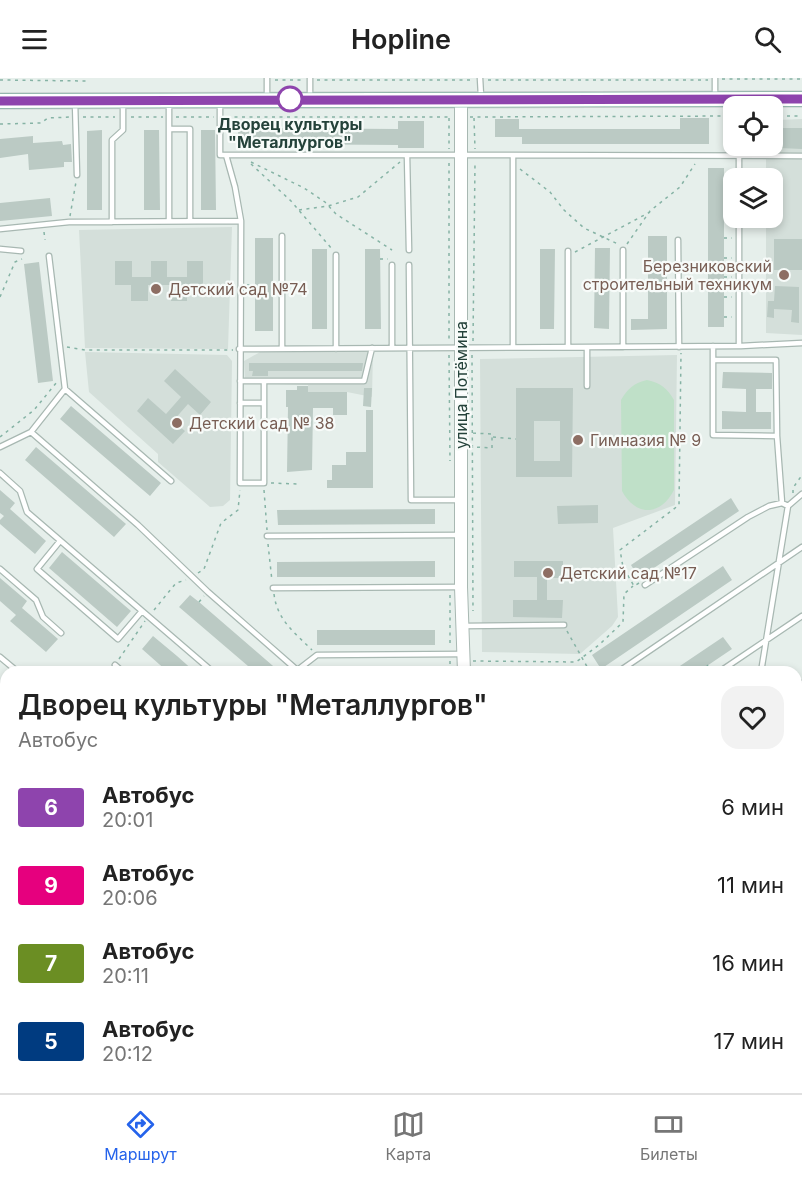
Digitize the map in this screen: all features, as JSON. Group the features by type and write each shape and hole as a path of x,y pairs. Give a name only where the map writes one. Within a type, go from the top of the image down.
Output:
{"main road":[{"path":"0,101 723,99"},
{"path":"783,100 802,99"}],"street":[{"name":"улица Потёмина","path":"460,99 455,117 461,348 461,535 456,587 468,626 469,657 466,666"}],"lane":[{"path":"267,79 268,100"},
{"path":"310,79 310,99"},
{"path":"481,99 482,79"},
{"path":"715,79 715,98"},
{"path":"112,222 112,140 123,130 123,99"},
{"path":"169,99 170,221"},
{"path":"220,99 220,155 723,155"},
{"path":"75,100 77,175"},
{"path":"169,129 190,129 190,221"},
{"path":"226,155 241,221 240,483 264,483 264,381"},
{"path":"407,155 409,250"},
{"path":"513,155 513,347"},
{"path":"783,156 802,156"},
{"path":"0,229 69,222 241,221"},
{"path":"739,346 740,228"},
{"path":"282,236 282,349"},
{"path":"678,240 680,346"},
{"path":"0,249 21,252"},
{"path":"623,250 623,347"},
{"path":"568,254 568,347"},
{"path":"336,255 336,349"},
{"path":"49,256 65,389 171,481"},
{"path":"392,262 392,348"},
{"path":"409,265 411,500 461,500"},
{"path":"239,349 739,346 802,343"},
{"path":"713,346 713,435 777,436"},
{"path":"586,386 587,347"},
{"path":"240,381 364,381 372,348"},
{"path":"713,360 776,360 777,436 787,504 762,666"},
{"path":"0,447 31,432 65,389"},
{"path":"240,403 264,403"},
{"path":"31,432 138,525 290,666"},
{"path":"0,473 20,491 27,512 206,666"},
{"path":"645,585 747,517 769,506 787,504 802,494"},
{"path":"267,536 461,535"},
{"path":"60,541 37,569 118,639 142,611"},
{"path":"627,666 802,547"},
{"path":"0,569 36,600 43,617 61,633"},
{"path":"273,588 456,587"},
{"path":"728,666 802,616"},
{"path":"468,626 564,625"},
{"path":"303,666 317,655 450,654 469,657"}],"path":[{"path":"267,79 802,79"},
{"path":"0,80 86,81"},
{"path":"0,124 41,123 48,118 75,117 723,116"},
{"path":"783,116 802,116"},
{"path":"455,117 461,348 473,434 468,626"},
{"path":"450,464 475,155 474,117"},
{"path":"298,210 328,206 358,197 407,155"},
{"path":"568,254 650,211 680,187 701,155"},
{"path":"336,255 298,210 248,160 304,188 336,214 392,250"},
{"path":"513,163 550,192 564,210 584,228 624,246 650,211"},
{"path":"69,222 77,175"},
{"path":"44,230 45,240"},
{"path":"0,297 15,262 22,259"},
{"path":"380,259 392,262"},
{"path":"60,346 85,350 228,351 239,349"},
{"path":"634,586 622,567 620,550 679,505 680,346"},
{"path":"0,437 34,410 63,375"},
{"path":"473,434 492,434 492,437 516,439"},
{"path":"473,447 492,448 492,437"},
{"path":"787,504 793,488 802,475"},
{"path":"115,665 148,617 176,583 193,578 204,569 221,523 238,510 240,483"},
{"path":"298,483 264,483 267,536 275,604 283,621 317,655"},
{"path":"469,657 576,662 599,645 623,622 624,594 638,582 645,585"},
{"path":"450,666 456,587"},
{"path":"564,625 587,666"}],"shaded area":[{"name":"Березниковский строительный техникум","path":"802,119 802,335 766,333 766,228 783,228 783,168 766,168 766,156 783,156 783,120"},
{"name":"Детский сад №74","path":"232,227 228,349 85,348 79,230"},
{"path":"373,351 372,397 347,392 308,392 308,385 245,383 244,361 260,352"},
{"name":"Детский сад № 38","path":"85,352 227,355 232,361 230,500 223,506 210,507 158,462 158,454 89,392"},
{"name":"Гимназия № 9","path":"677,355 675,505 613,528 618,617 612,626 580,654 482,652 480,359"}],"green space":[{"path":"647,380 663,387 674,400 674,490 662,505 648,510 634,505 622,491 621,400 632,387"}],"building":[{"path":"680,118 709,118 709,144 522,144 522,137 495,137 495,119 519,119 519,129 680,129"},
{"path":"398,121 424,121 424,148 398,148 398,145 238,144 238,128 398,129"},
{"path":"783,128 802,128 802,149 783,148"},
{"path":"102,130 102,210 87,210 87,131"},
{"path":"144,130 159,130 160,210 144,210"},
{"path":"201,130 215,130 216,210 201,210"},
{"path":"33,136 33,143 62,141 63,145 71,144 72,162 64,162 64,167 29,170 28,154 0,158 0,139"},
{"path":"708,168 723,168 724,327 708,327"},
{"path":"50,198 52,216 0,221 0,203"},
{"path":"648,236 667,236 667,329 631,330 631,319 648,319"},
{"path":"255,238 273,238 273,331 255,331"},
{"path":"774,239 802,239 802,270 774,270"},
{"path":"595,248 610,248 609,329 594,328"},
{"path":"312,249 327,249 327,329 312,329"},
{"path":"365,249 380,249 381,329 365,329"},
{"path":"540,249 555,249 554,329 540,329"},
{"path":"115,261 132,261 132,277 151,277 151,261 167,261 167,277 187,277 187,261 203,261 203,285 187,285 187,301 171,301 171,285 148,285 148,301 131,301 131,285 115,285"},
{"path":"39,262 53,381 38,383 24,264"},
{"path":"775,286 799,287 799,323 791,322 792,310 774,309 774,318 767,317 768,301 774,301"},
{"path":"249,363 363,364 362,371 268,371 268,376 252,376 253,371 249,371"},
{"path":"175,369 211,402 200,415 188,404 173,421 185,431 173,444 137,411 148,398 166,414 181,397 164,381"},
{"path":"723,372 772,373 772,389 756,389 756,412 771,412 771,429 722,429 722,411 746,412 746,389 722,388"},
{"path":"297,386 308,386 308,392 347,392 347,415 333,415 333,408 313,408 312,470 287,472 286,390 297,390"},
{"path":"364,388 372,388 371,407 363,406"},
{"path":"516,388 573,388 572,477 516,477","holes":["534,421 560,421 560,461 534,461"]},
{"path":"71,406 161,483 150,496 60,419"},
{"path":"366,410 373,410 373,488 327,488 327,480 332,480 332,465 346,465 346,452 366,452"},
{"path":"36,447 126,524 114,537 25,460"},
{"path":"0,490 15,503 10,509 46,541 35,554 0,524 4,516 0,513"},
{"path":"731,498 739,511 639,578 631,565"},
{"path":"598,505 598,523 558,524 557,506"},
{"path":"435,509 435,524 278,525 277,510"},
{"path":"62,552 131,611 117,627 49,568"},
{"path":"435,561 435,577 277,577 277,562"},
{"path":"514,561 563,561 563,578 547,578 547,600 563,600 562,618 513,617 513,600 537,600 537,577 514,577"},
{"path":"723,566 732,580 605,666 599,666 592,655"},
{"path":"0,578 27,601 22,608 58,639 46,652 10,621 16,615 0,601"},
{"path":"190,595 273,666 248,666 179,607"},
{"path":"317,630 435,630 435,645 317,645"},
{"path":"153,636 188,666 161,666 142,649"},
{"path":"723,637 732,649 707,666 680,666"}],"bus line":[{"name":"6","path":"0,101 802,99"}],"place":[{"name":"Дворец культуры \"Металлургов\"","path":"290,99"},
{"name":"Березниковский строительный техникум","path":"784,275"},
{"name":"Детский сад №74","path":"156,289"},
{"name":"Детский сад № 38","path":"177,423"},
{"name":"Гимназия № 9","path":"578,440"},
{"name":"Детский сад №17","path":"548,573"}]}
